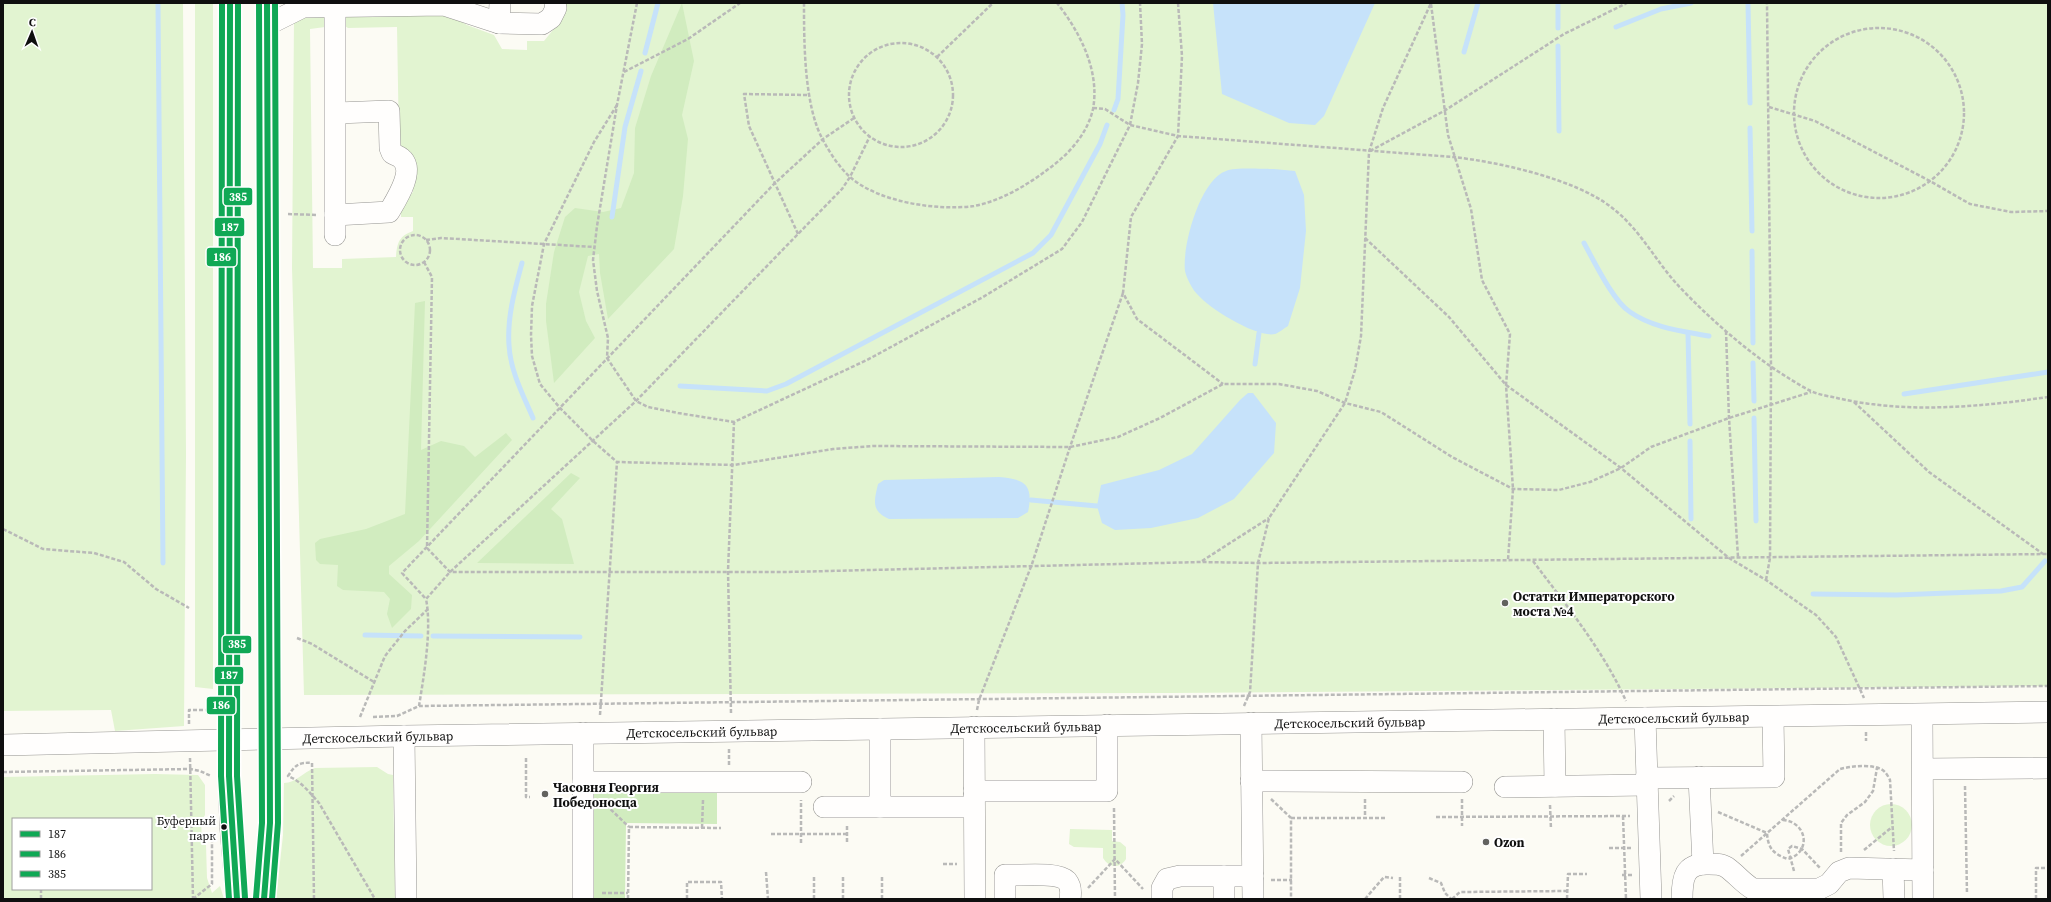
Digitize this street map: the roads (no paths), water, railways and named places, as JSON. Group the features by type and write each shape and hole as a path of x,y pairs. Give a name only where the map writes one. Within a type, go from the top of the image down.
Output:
{"main road":[{"path":"230,3 229,741 231,826 237,899"},
{"path":"264,899 270,823 267,3"}],"street":[{"path":"267,25 290,12 303,7 335,5 444,5 500,13 542,24 551,18 556,8 555,3"},
{"path":"335,5 335,235"},
{"path":"335,215 389,212 403,188 405,175 405,164 402,158 392,154 390,148 389,111 336,113"},
{"name":"Детскосельский бульвар","path":"3,745 404,736 2048,712"},
{"path":"1922,715 1923,899"},
{"path":"1505,787 1646,782 1699,777 1774,776 1773,717"},
{"path":"1645,718 1651,899"},
{"path":"1553,786 1554,719"},
{"path":"1251,723 1253,899"},
{"path":"824,807 880,807 974,799 1107,791 1107,725"},
{"path":"974,728 975,899"},
{"path":"880,729 880,807"},
{"path":"583,896 583,782 591,733"},
{"path":"404,736 406,899"},
{"path":"1923,769 2048,768"},
{"path":"1699,777 1703,864"},
{"path":"583,782 802,782"},
{"path":"1251,782 1462,782"},
{"path":"1682,899 1684,876 1690,867 1703,864 1721,864 1729,869 1744,884 1753,889 1819,890 1829,884 1839,872 1849,868 1923,870"},
{"path":"1894,899 1897,869"},
{"path":"1005,899 1005,876 1055,876 1067,881 1071,890 1077,896"},
{"path":"1154,896 1168,879 1180,876 1252,876"},
{"path":"1224,876 1224,899"}],"water":[{"path":"1213,3 1375,3 1324,116 1315,125 1289,123 1222,94"},
{"path":"1235,169 1274,169 1295,171 1304,195 1306,231 1300,288 1288,326 1275,334 1267,334 1257,332 1234,321 1204,301 1196,293 1188,280 1185,271 1185,260 1186,246 1195,215 1208,187 1217,177 1226,171"},
{"path":"1248,393 1253,393 1276,423 1274,453 1234,499 1198,518 1151,528 1115,530 1102,523 1097,506 1101,485 1159,470 1192,454"},
{"path":"999,477 1015,479 1025,485 1030,495 1028,512 1018,518 889,519 879,513 875,505 878,484 884,480"}],"waterway":[{"path":"158,3 163,563"},
{"path":"645,53 658,3"},
{"path":"1114,110 1118,99 1123,15 1122,3"},
{"path":"1464,52 1478,3"},
{"path":"1558,3 1558,28"},
{"path":"1616,27 1661,9 1691,3"},
{"path":"1748,3 1750,103"},
{"path":"1558,46 1559,131"},
{"path":"612,217 625,127 641,71"},
{"path":"680,386 767,391 786,384 1033,253 1051,235 1100,144 1107,125"},
{"path":"1750,128 1752,231"},
{"path":"1584,243 1598,270 1611,290 1617,299 1630,312 1648,322 1709,336"},
{"path":"1752,251 1753,343"},
{"path":"522,263 510,314 509,345 514,373 533,418"},
{"path":"1255,364 1259,333"},
{"path":"1688,333 1690,424"},
{"path":"1753,363 1754,401"},
{"path":"1904,394 2048,372"},
{"path":"1754,418 1756,521"},
{"path":"1690,441 1691,519"},
{"path":"1031,500 1097,506"},
{"path":"1813,594 1896,595 2001,591 2022,587 2045,561"},
{"path":"365,635 421,636"},
{"path":"433,636 580,637"}],"place":[{"name":"Остатки Императорского моста №4","path":"1505,603"},
{"name":"Часовня Георгия Победоносца","path":"545,794"},
{"name":"Буферный парк","path":"224,827"},
{"name":"Ozon","path":"1486,842"}]}
